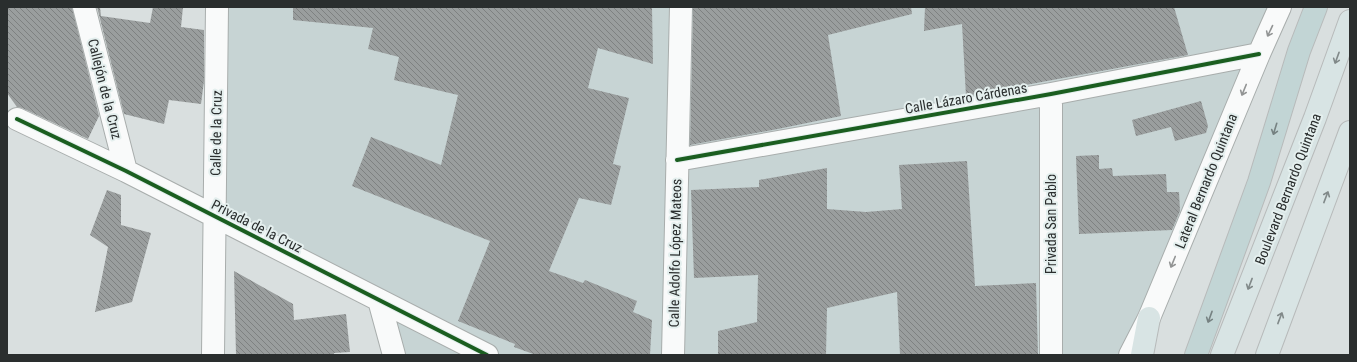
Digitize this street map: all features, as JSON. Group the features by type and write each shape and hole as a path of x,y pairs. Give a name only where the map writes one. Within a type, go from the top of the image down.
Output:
{"highway":[{"path":"1196,355 1259,182 1299,51 1316,7"}],"main road":[{"name":"Boulevard Bernardo Quintana","path":"1222,355 1315,118 1350,21"},
{"path":"1267,355 1349,136"},
{"path":"1142,355 1149,318"}],"street":[{"name":"Callejón de la Cruz","path":"84,7 126,171"},
{"name":"Calle de la Cruz","path":"213,355 217,7"},
{"name":"Calle Adolfo López Mateos","path":"673,355 681,7"},
{"name":"Lateral Bernardo Quintana","path":"1130,355 1149,318 1280,7"},
{"name":"Calle Lázaro Cárdenas","path":"677,160 1051,94 1259,54"},
{"name":"Privada San Pablo","path":"1051,94 1051,355"},
{"name":"Privada de la Cruz","path":"17,119 126,171 487,355"},
{"path":"379,300 394,355"}],"shaded area":[{"path":"217,7 1280,7 1130,355 394,355 379,300 214,217"}],"building":[{"path":"7,7 72,7 99,116 88,139 17,107 7,93"},
{"path":"97,7 100,7 101,16 150,23 153,7 183,7 181,27 204,30 204,81 201,104 169,100 164,124 124,114"},
{"path":"293,7 652,7 653,64 598,48 588,88 629,98 613,164 621,166 611,205 579,198 549,271 583,283 585,280 637,301 633,312 652,320 650,355 536,355 514,347 515,344 458,321 490,241 352,186 371,137 441,165 458,95 394,80 399,57 368,49 373,28 293,20"},
{"path":"693,7 911,7 912,14 828,35 841,116 690,145"},
{"path":"925,7 1174,7 1188,55 966,96 962,24 924,31"},
{"path":"1201,101 1208,126 1206,133 1175,141 1171,127 1136,136 1132,120"},
{"path":"1099,155 1099,169 1112,168 1113,176 1166,174 1167,192 1179,192 1180,211 1172,230 1079,234 1076,156"},
{"path":"967,161 975,286 1036,283 1038,355 900,355 897,292 827,308 826,355 718,355 718,331 757,322 758,275 694,278 691,190 759,187 759,180 827,168 827,209 866,212 902,209 899,165"},
{"path":"107,190 121,195 121,225 151,233 132,302 95,312 108,247 90,235"},
{"path":"234,271 293,304 294,320 346,314 350,352 334,353 334,355 236,355"}],"cycle path":[{"path":"677,160 1051,94 1259,54"},
{"path":"17,119 126,171 487,355"}]}
